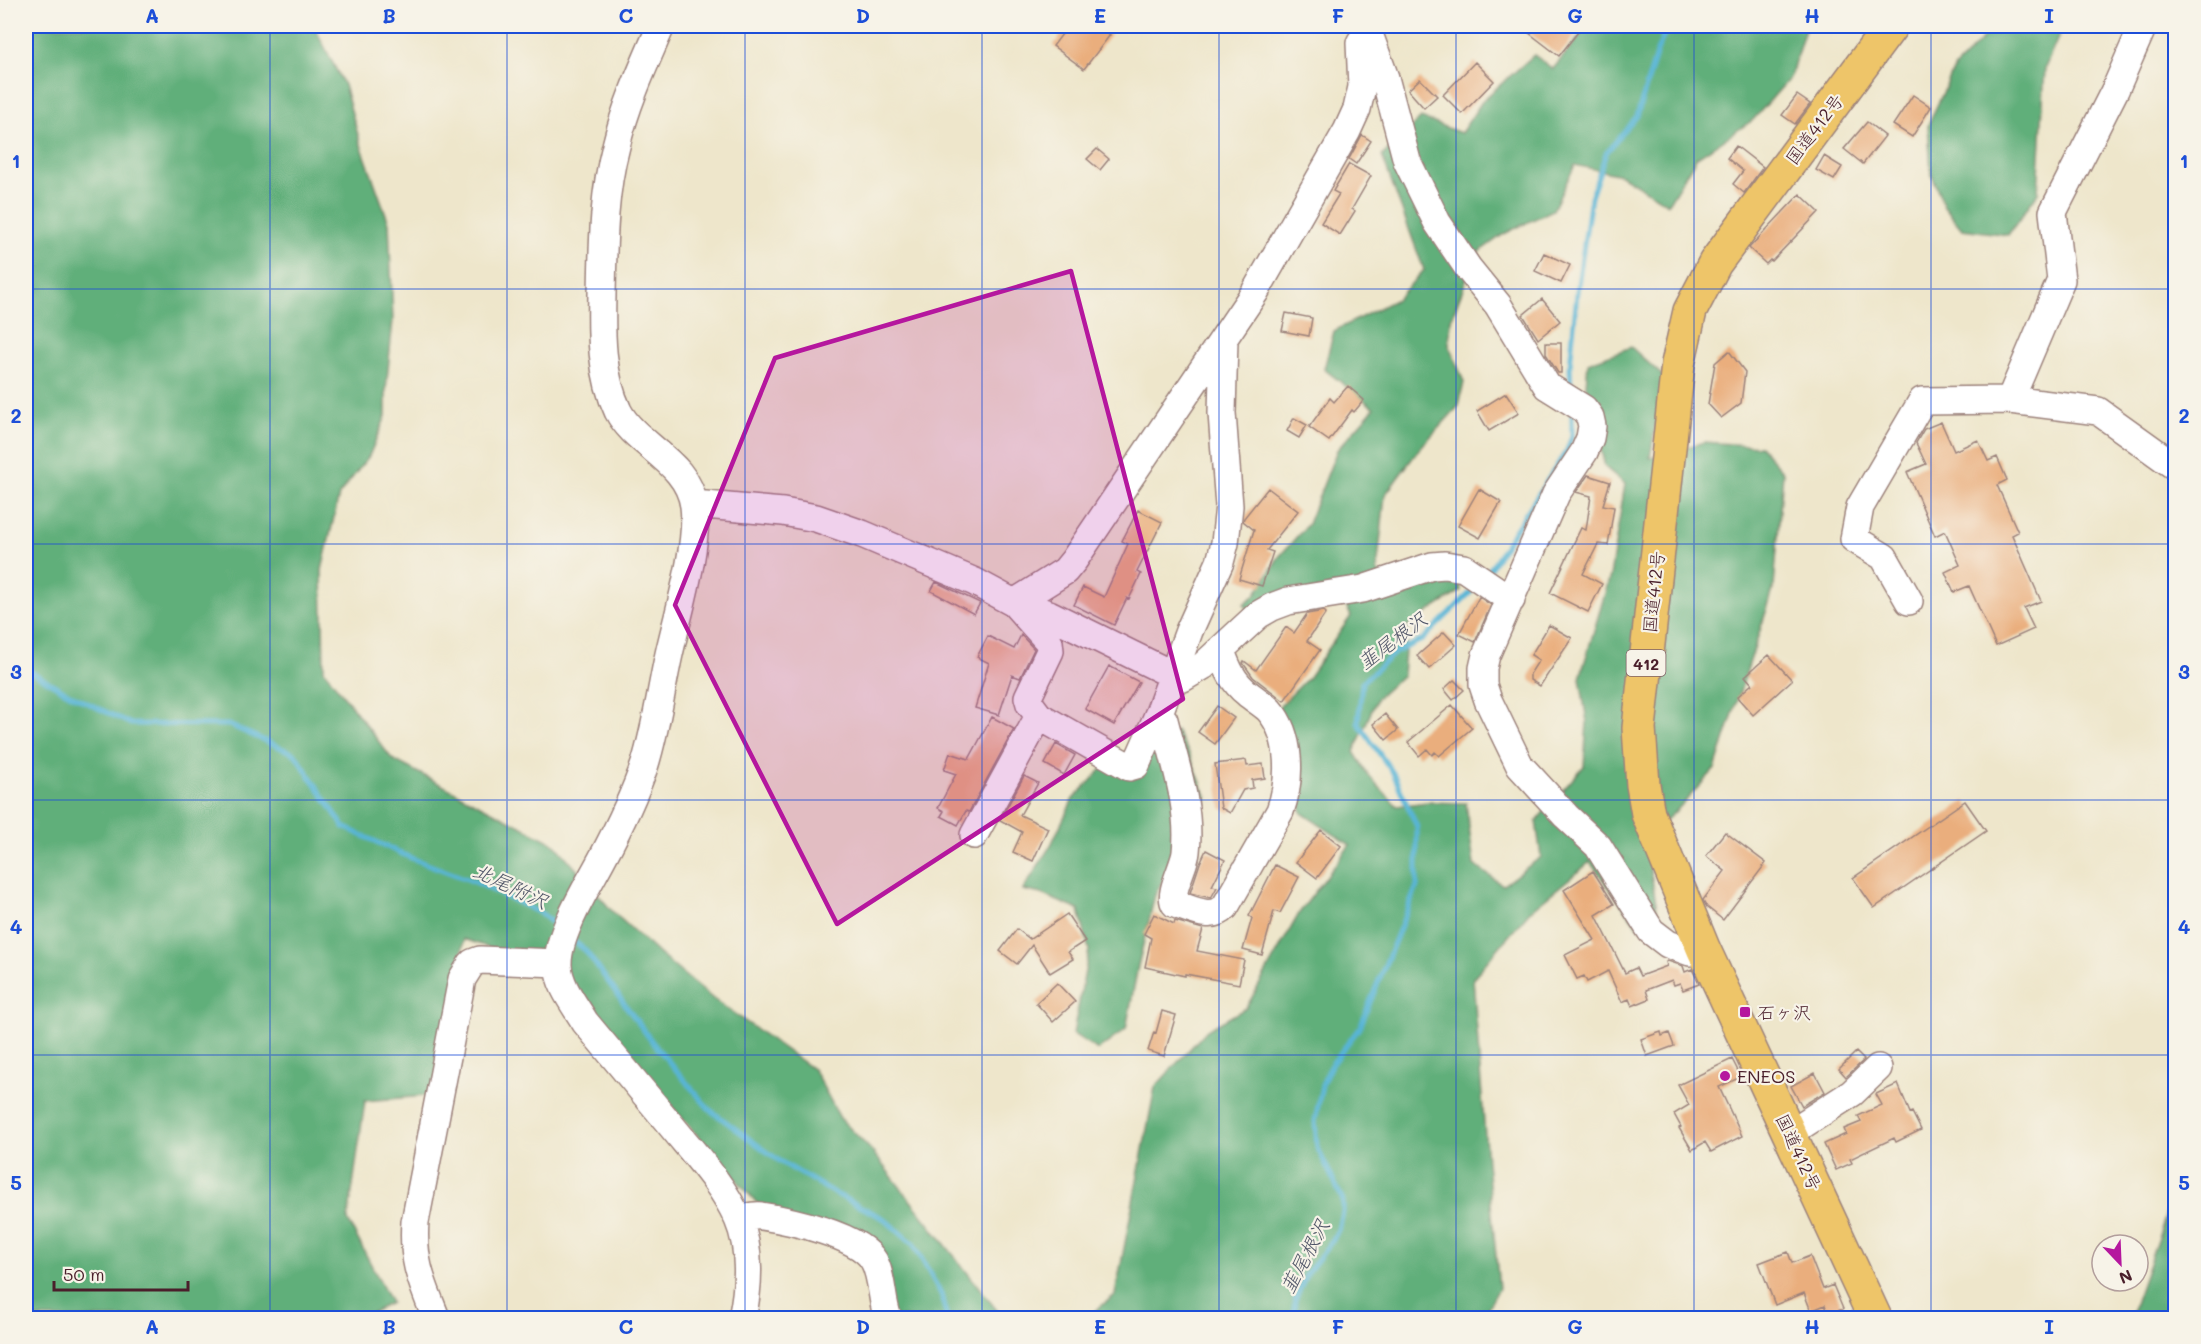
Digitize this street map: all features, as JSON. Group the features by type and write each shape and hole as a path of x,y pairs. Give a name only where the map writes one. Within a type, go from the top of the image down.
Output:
{"highway":[{"name":"国道412号","path":"1875,1318 1703,948 1648,814 1643,785 1639,728 1678,364 1690,311 1715,263 1891,26"}],"street":[{"path":"661,26 627,108 615,147 604,218 601,332 604,363 619,412 629,426 674,467 694,504 694,523 689,561 646,759 628,808 582,893 560,953 560,974 568,995 585,1023 712,1175 738,1219 744,1239 747,1268 747,1287 742,1318"},
{"path":"2010,400 2061,280 2053,212 2115,90 2143,26"},
{"path":"1014,603 1065,571 1074,560 1255,292 1347,131 1357,109 1362,87 1360,43 1372,28"},
{"path":"1372,28 1407,161 1437,222 1468,268 1498,305 1547,386 1584,410 1590,417 1592,426 1584,452 1556,494 1503,594 1486,656 1483,685 1488,700 1520,766 1566,816 1598,846 1651,931 1668,944 1690,952 1703,948"},
{"path":"1014,603 1049,642 1050,651 1028,697 1039,716 1129,767 1136,765 1159,712 1189,631 1220,562 1227,530 1229,506 1222,412 1224,339"},
{"path":"1909,601 1884,557 1854,539 1860,507 1922,401 2010,400 2098,411 2175,466"},
{"path":"694,504 783,512 816,518 904,551 975,582 1014,603 1049,614 1183,678 1203,666 1221,651 1258,615 1272,606 1288,601 1363,589 1432,566 1455,566 1473,573 1503,594"},
{"path":"1159,712 1164,720 1182,790 1187,830 1184,864 1172,894 1173,900 1175,904 1208,914 1220,912 1280,812 1286,795 1287,765 1286,744 1273,715 1236,683 1228,671 1221,651"},
{"path":"974,835 1039,716"},
{"path":"436,1318 414,1257 415,1222 462,979 472,963 480,960 560,953"},
{"path":"1790,1133 1852,1093 1878,1068"},
{"path":"738,1219 758,1216 822,1229 867,1251 878,1271 888,1318"}],"highlighted area":[{"path":"1071,271 1183,699 837,924 675,605 775,358"}],"green space":[{"path":"26,26 314,26 344,85 360,142 389,223 393,320 386,390 386,416 369,456 339,495 322,570 324,670 392,759 555,844 612,911 660,955 712,998 814,1070 840,1118 871,1150 1003,1318 890,1318 868,1259 763,1210 551,969 464,939 437,1095 365,1101 348,1220 391,1303 362,1318 26,1318"},
{"path":"1588,26 1806,26 1790,78 1753,120 1696,158 1668,204 1621,175 1575,165 1553,210 1504,234 1476,254 1451,320 1449,345 1464,382 1459,406 1420,448 1385,495 1377,571 1401,590 1458,576 1461,591 1407,626 1403,675 1377,698 1354,752 1369,776 1397,806 1427,802 1466,803 1474,865 1503,885 1541,857 1536,821 1584,766 1587,722 1580,678 1610,576 1625,484 1605,467 1586,385 1588,363 1631,347 1664,377 1650,458 1704,442 1760,446 1783,472 1774,587 1715,769 1677,810 1645,839 1657,909 1639,928 1590,862 1531,910 1473,978 1499,1288 1482,1318 1091,1318 1091,1314 1115,1295 1155,1087 1207,1030 1246,1008 1300,912 1350,845 1302,813 1277,709 1309,677 1351,616 1335,585 1248,610 1244,604 1255,595 1278,558 1308,524 1337,450 1374,408 1324,369 1334,331 1397,299 1424,270 1382,156 1421,118 1461,133 1483,100 1534,55 1553,69"},
{"path":"1995,26 2063,26 2045,68 2038,193 2008,235 1962,229 1944,207 1931,172 1928,125 1955,67"},
{"path":"1176,731 1189,753 1207,798 1155,895 1126,1029 1098,1050 1073,1034 1089,950 1079,910 1041,894 1023,890 1051,845 1073,799 1103,768"},
{"path":"2175,1189 2175,1318 2130,1318 2139,1293 2150,1293 2150,1261"}],"building":[{"path":"1068,26 1098,26 1110,35 1084,69 1053,46"},
{"path":"1520,26 1571,26 1578,32 1559,56"},
{"path":"1475,62 1494,81 1462,114 1443,95"},
{"path":"1420,79 1437,96 1424,108 1408,90"},
{"path":"1797,95 1810,104 1795,124 1782,115"},
{"path":"1913,95 1931,107 1912,137 1893,125"},
{"path":"1867,122 1885,136 1863,164 1844,149"},
{"path":"1362,135 1371,141 1356,164 1349,159"},
{"path":"1736,146 1763,167 1744,193 1733,184 1743,171 1727,158"},
{"path":"1097,149 1109,159 1100,170 1087,159"},
{"path":"1824,156 1842,167 1834,180 1816,170"},
{"path":"1349,164 1371,176 1352,209 1355,211 1340,235 1321,223 1339,194 1333,191"},
{"path":"1800,194 1819,212 1772,261 1766,264 1749,248"},
{"path":"1544,253 1570,265 1561,283 1535,271"},
{"path":"1542,299 1560,321 1538,339 1523,315"},
{"path":"1286,313 1312,318 1309,336 1282,331"},
{"path":"1546,343 1561,343 1561,373 1558,373 1546,354"},
{"path":"1729,351 1745,372 1741,403 1721,418 1708,404 1715,363"},
{"path":"1348,386 1364,400 1354,412 1352,410 1329,441 1309,427 1330,398 1334,402"},
{"path":"1506,393 1519,413 1489,431 1477,411"},
{"path":"1294,418 1307,425 1299,438 1287,431"},
{"path":"1941,422 1954,451 1978,440 1988,461 1997,457 2007,480 1997,485 2018,532 2012,535 2041,601 2024,608 2034,629 1996,646 1969,586 1954,592 1945,572 1960,565 1945,531 1935,536 1907,472 1926,464 1916,443 1924,429"},
{"path":"1588,475 1610,482 1603,505 1614,507 1608,545 1598,544 1583,574 1602,584 1588,612 1550,593 1581,528 1586,530 1591,496 1576,492"},
{"path":"1268,488 1298,511 1267,550 1273,552 1262,586 1239,579 1254,530 1243,521"},
{"path":"1479,489 1501,502 1480,538 1458,526"},
{"path":"1138,510 1162,522 1137,572 1141,574 1114,625 1074,605 1083,587 1104,597 1128,544 1122,541"},
{"path":"936,582 980,603 974,614 931,591"},
{"path":"1479,597 1491,605 1475,642 1459,634"},
{"path":"1324,611 1326,613 1307,641 1320,650 1284,701 1253,677 1243,663 1244,661 1256,670 1286,627 1294,633 1307,614"},
{"path":"1549,625 1572,638 1540,686 1530,680 1530,674 1539,660 1531,655"},
{"path":"1444,632 1456,645 1429,669 1417,656"},
{"path":"1021,635 1034,649 1020,678 1012,675 999,715 975,708 989,663 977,657 988,636 1014,649"},
{"path":"1769,655 1792,680 1753,715 1737,697 1752,684 1745,676"},
{"path":"1109,666 1139,682 1114,725 1085,709"},
{"path":"1454,680 1464,690 1453,700 1444,689"},
{"path":"1452,705 1472,728 1439,756 1435,752 1432,755 1427,749 1419,756 1408,742"},
{"path":"1217,706 1234,718 1215,744 1198,732"},
{"path":"1385,714 1398,730 1386,740 1373,724"},
{"path":"992,717 1014,729 969,812 966,811 958,825 941,816 944,811 938,808 956,774 944,770 950,753 969,759"},
{"path":"1056,744 1075,755 1064,775 1045,764"},
{"path":"1246,760 1247,766 1263,764 1265,778 1252,780 1253,788 1243,790 1230,813 1221,808 1215,764"},
{"path":"1024,776 1038,783 1020,815 1048,828 1033,861 1013,852 1022,832 1000,820"},
{"path":"1965,801 1986,831 1874,908 1853,878"},
{"path":"1321,830 1341,846 1317,878 1296,862"},
{"path":"1725,832 1766,863 1723,920 1707,907 1703,900 1725,871 1706,856"},
{"path":"1206,850 1225,860 1212,886 1217,887 1211,898 1190,893"},
{"path":"1275,865 1299,877 1280,913 1274,911 1262,955 1243,950 1252,918 1249,916"},
{"path":"1593,871 1614,904 1596,915 1625,973 1636,968 1640,976 1667,966 1668,961 1683,966 1685,972 1692,969 1699,984 1683,990 1680,983 1674,985 1672,980 1646,990 1649,999 1632,1006 1629,999 1622,1002 1608,971 1587,982 1584,976 1577,979 1565,955 1595,940 1564,890"},
{"path":"1067,914 1085,941 1068,952 1073,959 1050,973 1032,945 1017,964 1000,951 1017,929 1030,939"},
{"path":"1154,914 1174,924 1175,921 1203,929 1197,951 1244,960 1239,984 1145,967 1151,938 1144,934"},
{"path":"1057,983 1075,1002 1053,1022 1036,1003"},
{"path":"1162,1011 1176,1015 1164,1056 1148,1051"},
{"path":"1661,1032 1662,1036 1669,1033 1674,1046 1647,1056 1641,1039"},
{"path":"1856,1052 1864,1060 1846,1077 1839,1069"},
{"path":"1732,1059 1741,1077 1719,1087 1742,1136 1711,1152 1705,1142 1692,1150 1674,1114 1689,1105 1678,1085"},
{"path":"1815,1073 1825,1092 1802,1106 1791,1086"},
{"path":"1898,1084 1910,1113 1912,1112 1921,1130 1896,1142 1894,1138 1850,1159 1852,1163 1836,1170 1824,1144 1846,1134 1844,1129 1861,1122 1858,1116 1882,1105 1876,1094"},
{"path":"1788,1252 1792,1263 1810,1256 1823,1289 1833,1285 1843,1309 1829,1314 1825,1305 1811,1311 1804,1293 1775,1305 1759,1263"}],"waterway":[{"name":"韮尾根沢","path":"1571,390 1570,366 1577,292 1591,197 1606,153 1637,116 1657,51 1668,26"},
{"name":"韮尾根沢","path":"1486,575 1567,450 1572,436 1572,411"},
{"name":"韮尾根沢","path":"1293,1318 1295,1300 1306,1275 1334,1238 1343,1212 1343,1200 1317,1147 1315,1121 1322,1085 1331,1065 1360,1027 1417,886 1417,827 1393,773 1358,723 1362,682 1396,652 1422,640 1476,587"},
{"name":"北尾附沢","path":"26,669 73,696 131,724 229,725 295,754 344,827 411,858 475,882 542,914 557,927"},
{"name":"北尾附沢","path":"571,939 585,950 653,1043 710,1110 781,1162 883,1218 914,1245 941,1294 947,1318"}],"place":[{"name":"石ヶ沢","path":"1745,1012"},
{"name":"ENEOS","path":"1725,1076"}]}
